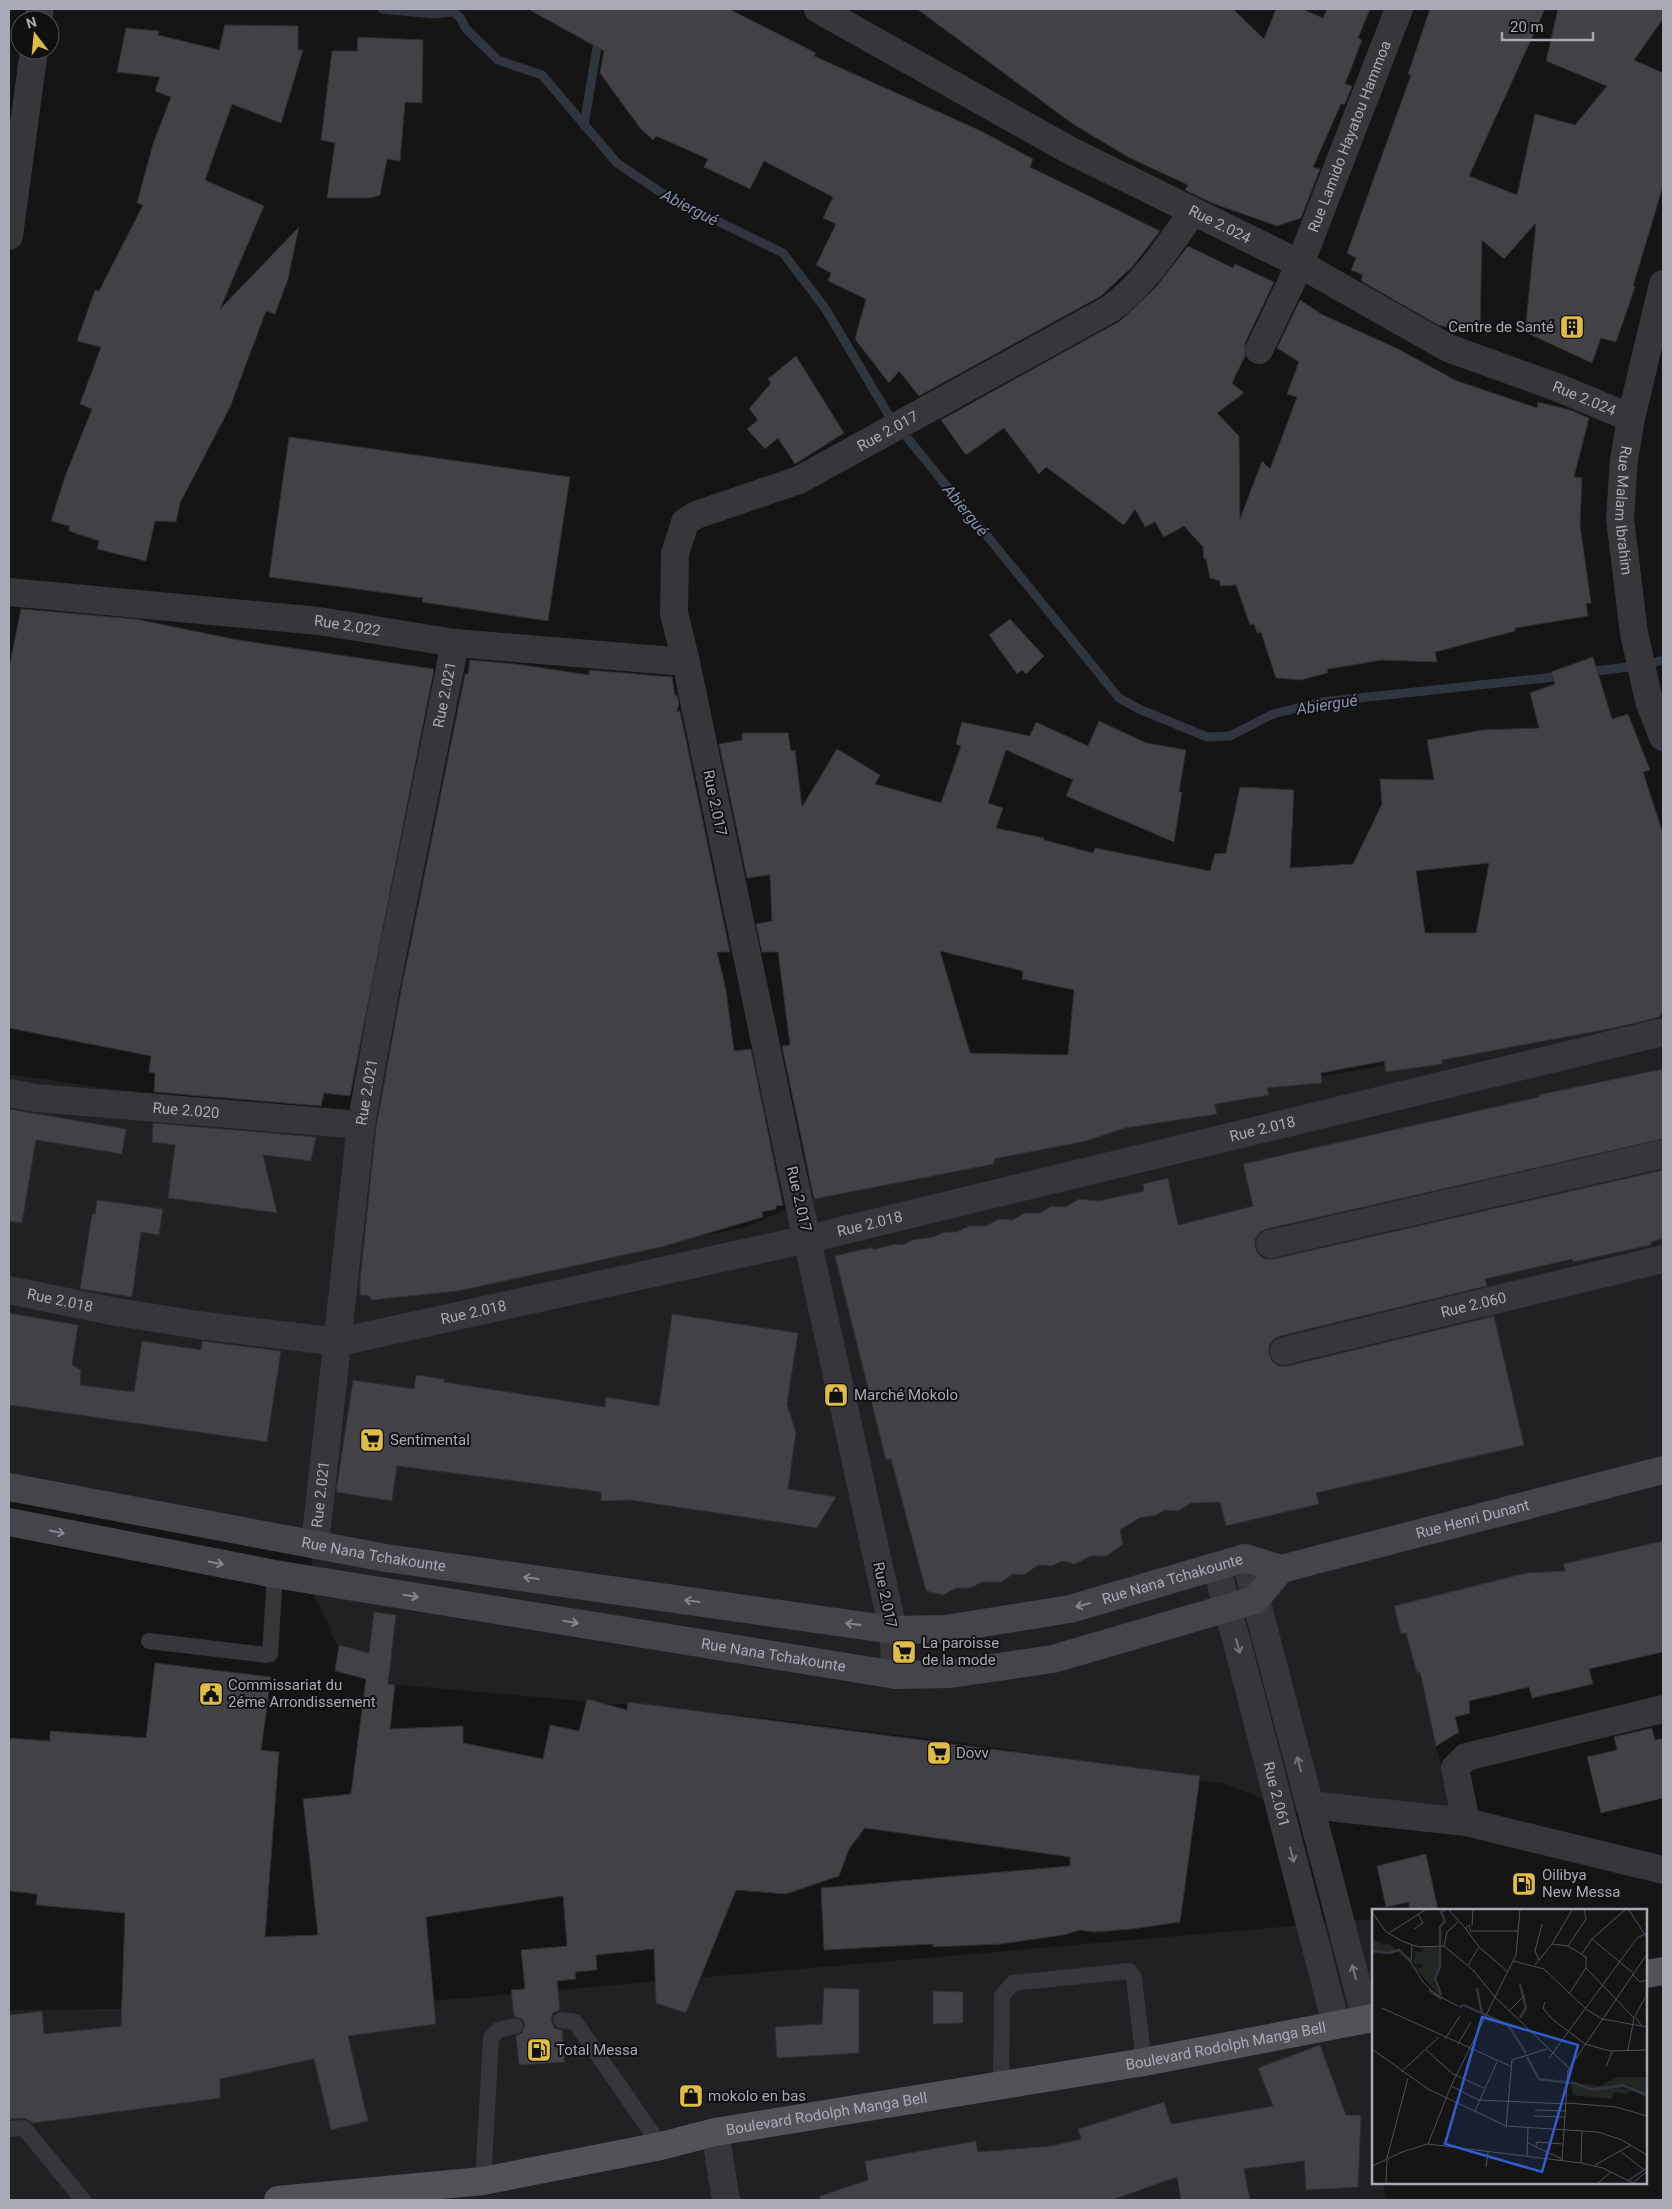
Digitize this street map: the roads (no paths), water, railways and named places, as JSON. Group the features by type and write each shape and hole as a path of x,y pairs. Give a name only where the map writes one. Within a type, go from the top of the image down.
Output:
{"main road":[{"name":"Rue Henri Dunant","path":"1281,1569 1663,1470"},
{"name":"Rue Nana Tchakounte","path":"9,1487 386,1558 893,1630 945,1629 1070,1609 1245,1558 1281,1569"},
{"name":"Rue Nana Tchakounte","path":"9,1522 275,1574 896,1675 950,1674 1053,1659 1255,1600"},
{"path":"378,1591 386,1558"},
{"path":"1255,1600 1281,1569"},
{"path":"1647,1974 1663,1971"},
{"name":"Boulevard Rodolph Manga Bell","path":"278,2200 483,2180 661,2146 715,2132 1144,2062 1370,2019"}],"street":[{"name":"Rue 2.024","path":"818,9 1069,150 1192,213 1300,264 1448,348 1559,388 1631,418"},
{"name":"Rue Lamido Hayatou Hammoa","path":"1260,350 1300,264 1399,9"},
{"path":"9,236 33,60"},
{"name":"Rue 2.017","path":"896,1675 893,1630 686,662 675,626 675,554 686,522 696,515 799,480 887,434 910,419 1110,309 1128,296 1150,273 1192,213"},
{"name":"Rue Malam Ibrahim","path":"1663,284 1631,418 1624,460 1620,519 1634,633 1649,701 1663,737"},
{"name":"Rue 2.022","path":"9,592 319,621 455,643 686,662"},
{"name":"Rue 2.021","path":"315,1545 339,1342 361,1125 384,992 455,643"},
{"name":"Rue 2.018","path":"9,1290 110,1311 198,1325 339,1342 808,1239 1663,1032"},
{"name":"Rue 2.020","path":"9,1093 36,1098 361,1125"},
{"path":"1270,1244 1663,1154"},
{"name":"Rue 2.060","path":"1284,1351 1663,1259"},
{"name":"Rue 2.061","path":"1245,1558 1310,1805 1370,2019"},
{"name":"Rue 2.061","path":"1217,1566 1226,1609 1235,1635 1336,2024"},
{"path":"1466,1822 1455,1768 1466,1757 1663,1709"},
{"path":"1310,1805 1466,1822 1663,1870"},
{"path":"715,2132 726,2200"}],"lane":[{"path":"148,1641 266,1656 270,1654 275,1574"},
{"path":"1001,2086 1002,1996 1013,1983 1130,1971 1134,1978 1144,2062"},
{"path":"561,2020 575,2022 661,2146"},
{"path":"483,2180 491,2038 498,2030 515,2026"},
{"path":"9,2129 24,2128 83,2200"}],"waterway":[{"name":"Abiergué","path":"382,9 434,14 453,12 460,17 466,29 498,60 542,75 617,163 668,197 783,253 825,308 888,414 1119,698 1139,709 1207,737 1230,736 1273,714 1322,702 1564,676"},
{"path":"584,125 599,36"},
{"name":"Abiergué","path":"1587,672 1645,665 1663,660"}],"place":[{"name":"Centre de Santé","path":"1572,327"},
{"name":"Marché Mokolo","path":"836,1395"},
{"name":"Sentimental","path":"372,1440"},
{"name":"La paroisse de la mode","path":"904,1652"},
{"name":"Commissariat du 2éme Arrondissement","path":"211,1694"},
{"name":"Dovv","path":"939,1753"},
{"name":"Oilibya New Messa","path":"1524,1884"},
{"name":"Total Messa","path":"539,2050"},
{"name":"mokolo en bas","path":"691,2096"}]}
